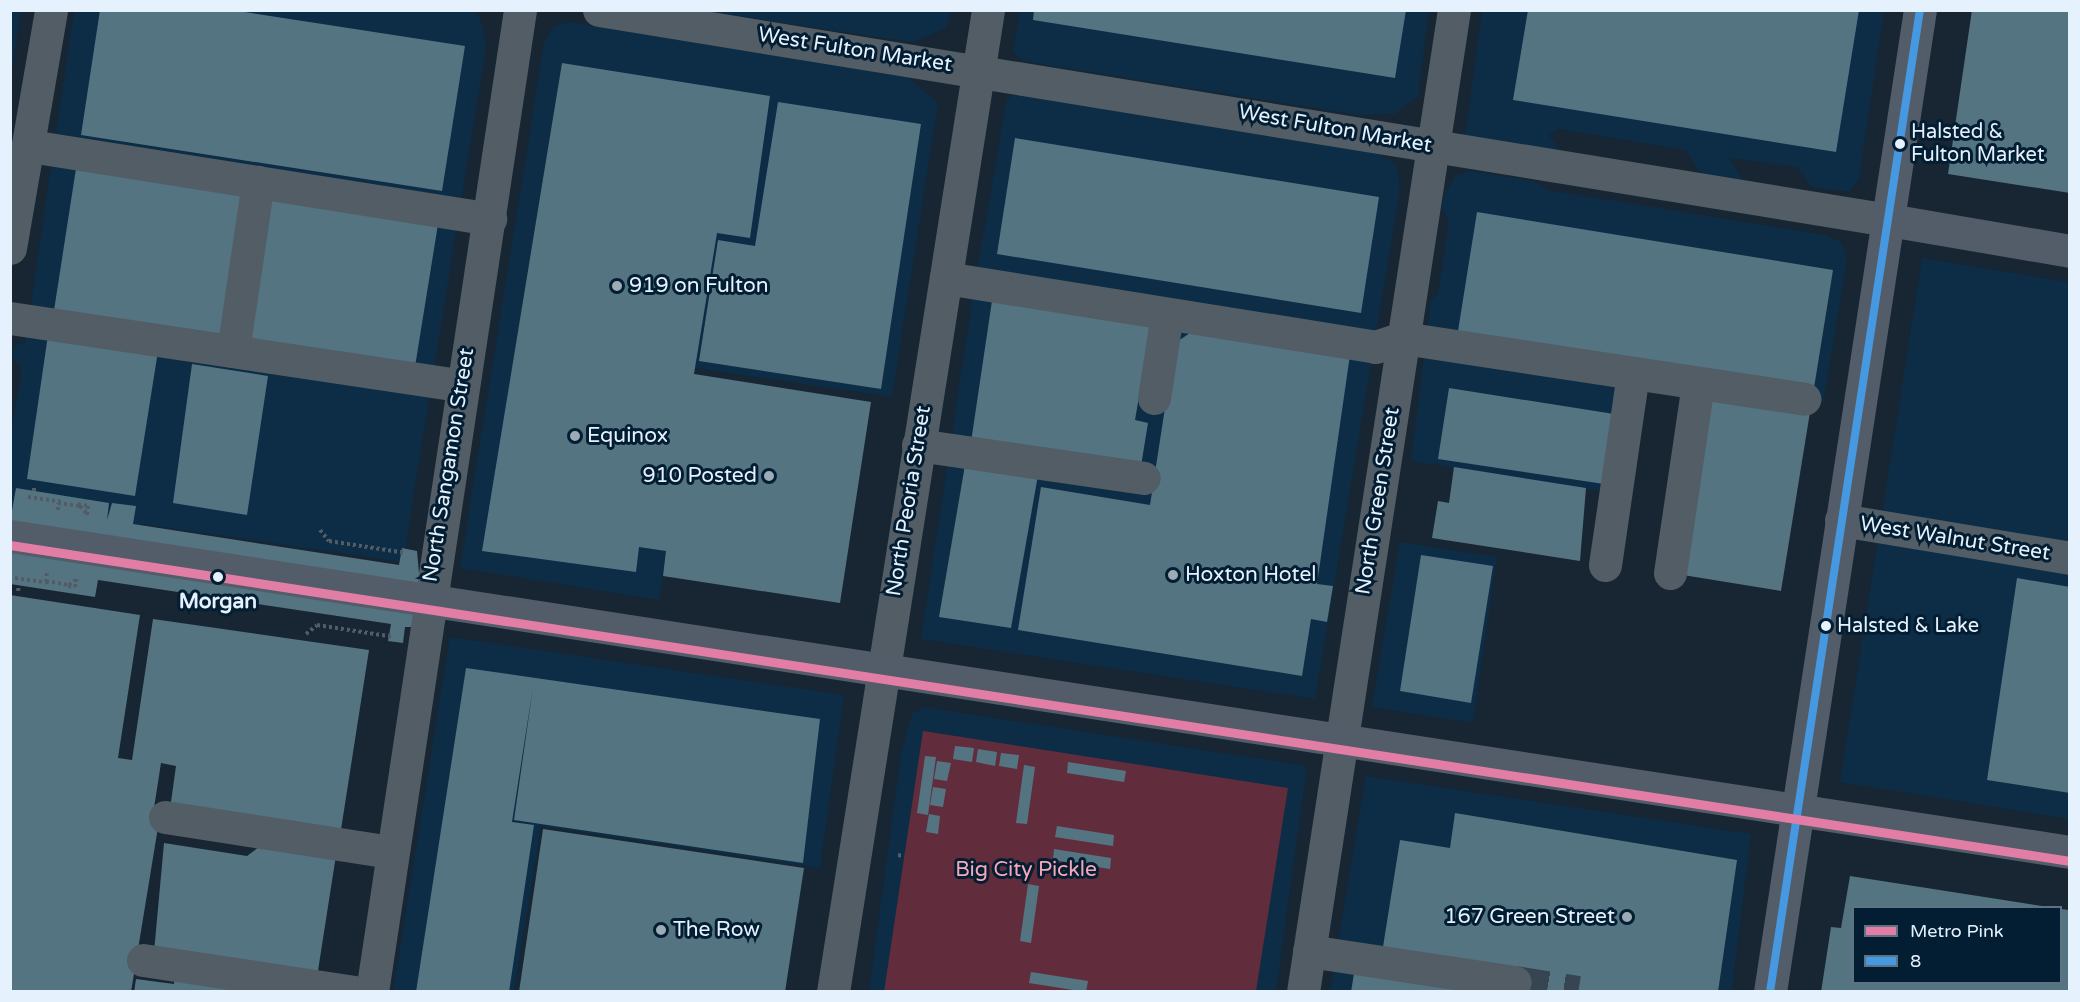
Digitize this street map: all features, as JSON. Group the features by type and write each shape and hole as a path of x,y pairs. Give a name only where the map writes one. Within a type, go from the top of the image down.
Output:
{"main road":[{"path":"1770,992 1920,10"},
{"name":"West Fulton Market","path":"1889,220 2070,251"},
{"path":"10,536 1342,738 2070,852"}],"street":[{"path":"10,248 30,146 23,112 51,10"},
{"name":"North Sangamon Street","path":"372,992 460,385 490,219 520,10"},
{"name":"West Fulton Market","path":"599,10 980,70 1889,220"},
{"name":"North Peoria Street","path":"833,992 882,668 988,10"},
{"name":"North Green Street","path":"1303,992 1454,10"},
{"path":"30,146 490,219"},
{"path":"233,351 258,182"},
{"path":"946,278 1375,347 1403,338 1804,399"},
{"path":"1154,398 1167,314"},
{"path":"10,318 460,385"},
{"path":"1605,565 1632,373"},
{"path":"1670,573 1698,383"},
{"path":"918,445 1144,478"},
{"name":"West Walnut Street","path":"1841,519 2070,558"},
{"path":"165,817 392,852"},
{"path":"1309,951 1515,982"},
{"path":"142,960 355,992"}],"path":[{"path":"28,496 88,506 86,516"},
{"path":"57,513 58,503 80,506"},
{"path":"320,530 329,542 401,553"},
{"path":"48,572 46,581 69,585"},
{"path":"15,578 75,587 77,578"},
{"path":"306,634 317,625 388,637"},
{"path":"898,855 904,856"}],"shaded area":[{"path":"473,10 480,17 486,46 403,562 142,524 140,533 104,533 11,518 11,434 22,369 12,356 16,344 25,343 74,11"},
{"path":"10,11 21,11 11,75"},
{"path":"703,11 952,11 946,28 913,42"},
{"path":"1019,11 1429,11 1418,96 1395,114 1358,115 1022,61 1013,51"},
{"path":"1482,11 1884,11 1859,179 1849,192 1811,187 1797,167 1729,158 1744,182 1703,177 1686,150 1558,129 1549,135 1562,154 1465,137"},
{"path":"568,22 907,77 938,103 892,397 695,368 659,600 460,568 544,43 553,27"},
{"path":"1017,92 1371,149 1397,165 1400,190 1315,699 921,639 975,282 1007,99"},
{"path":"1471,171 1534,181 1548,190 1825,235 1842,243 1847,260 1823,403 1633,373 1615,493 1411,461 1431,300 1438,293 1449,222 1442,209 1444,196 1456,175"},
{"path":"1922,258 2069,282 2069,819 1840,782"},
{"path":"1400,542 1497,557 1473,723 1372,707"},
{"path":"450,637 844,695 820,868 541,826 514,991 393,992"},
{"name":"Big City Pickle","path":"924,707 1307,766 1276,991 869,992 901,753 912,714"},
{"path":"1366,776 1751,834 1732,991 1330,992"}],"green space":[{"name":"Big City Pickle","path":"923,731 1288,788 1256,991 884,992"}],"building":[{"path":"100,10 231,10 465,46 442,191 81,135"},
{"path":"1034,10 1406,10 1395,78 1033,20"},
{"path":"1528,10 1859,10 1836,152 1513,100"},
{"path":"1972,10 2070,10 2070,193 1948,174"},
{"name":"919 on Fulton","path":"562,63 770,96 750,238 717,233 694,374 871,402 840,603 663,576 666,551 639,547 636,572 482,551"},
{"path":"778,102 921,124 881,389 699,361 718,240 755,246"},
{"path":"1015,138 1379,197 1361,313 997,254"},
{"path":"77,162 243,187 219,342 53,317"},
{"path":"272,192 439,218 414,373 248,347"},
{"path":"1477,212 1833,270 1814,388 1458,331"},
{"path":"993,294 1152,320 1135,420 1148,423 1141,466 971,442"},
{"path":"1193,331 1350,355 1317,584 1333,586 1327,622 1311,619 1302,676 1018,630 1041,487 1150,505 1175,343"},
{"path":"48,335 158,351 135,496 27,479"},
{"path":"192,364 268,376 247,515 173,503"},
{"path":"1449,388 1614,414 1604,484 1438,459"},
{"path":"1712,396 1810,412 1781,591 1683,575"},
{"path":"965,465 1038,475 1011,628 939,617"},
{"path":"1454,467 1586,488 1580,561 1432,538 1438,501 1449,503"},
{"path":"16,488 109,503 107,520 112,503 136,506 133,524 399,565 402,548 417,551 420,584 10,522"},
{"path":"10,549 415,611 413,627 405,627 403,643 388,641 391,624 98,580 95,597 10,584"},
{"path":"1421,555 1493,566 1471,703 1400,691"},
{"path":"2017,578 2070,587 2070,793 1987,780"},
{"path":"10,595 140,615 118,758 132,760 153,619 369,650 340,836 170,809 176,766 161,763 154,808 161,809 131,992 10,992"},
{"path":"466,668 820,719 803,863 514,820 533,687 512,822 534,825 509,992 416,992"},
{"path":"955,746 974,748 972,762 953,759"},
{"path":"978,749 997,752 995,766 976,762"},
{"path":"1001,753 1019,755 1017,769 999,766"},
{"path":"925,756 936,757 928,815 917,813"},
{"path":"937,761 951,763 947,781 934,779"},
{"path":"1068,762 1126,771 1124,782 1067,773"},
{"path":"1024,765 1035,767 1027,824 1016,823"},
{"path":"933,787 946,789 943,807 930,805"},
{"name":"167 Green Street","path":"1455,813 1737,860 1718,992 1514,992 1382,953 1400,840 1450,848"},
{"path":"929,814 940,816 938,834 926,832"},
{"path":"1057,826 1114,835 1113,846 1055,837"},
{"name":"The Row","path":"543,829 804,868 785,992 519,992"},
{"path":"268,840 337,849 317,977 154,952 164,843 247,856"},
{"path":"1054,849 1111,858 1110,869 1053,860"},
{"path":"1850,876 2042,906 1852,906 1852,984 2062,984 2062,909 2070,910 2070,992 1821,992 1831,927 1841,928"},
{"path":"1028,884 1039,886 1031,943 1020,941"},
{"name":"167 Green Street","path":"1355,967 1498,992 1351,992"},
{"path":"1031,972 1088,981 1086,992 1029,983"},
{"path":"175,973 288,992 134,992 136,979 174,984"}],"tunnel":[{"path":"1515,982 1578,992"}],"metro line":[{"name":"Pink","path":"10,545 2070,861"}],"transit line":[{"name":"8","path":"1770,992 1920,10"}],"place":[{"name":"Halsted & Fulton Market","path":"1900,144"},
{"name":"919 on Fulton","path":"617,286"},
{"name":"Equinox","path":"575,436"},
{"name":"910 Posted","path":"769,476"},
{"name":"Hoxton Hotel","path":"1173,575"},
{"name":"Morgan","path":"218,577"},
{"name":"Halsted & Lake","path":"1826,626"},
{"name":"167 Green Street","path":"1627,917"},
{"name":"The Row","path":"661,930"}]}
